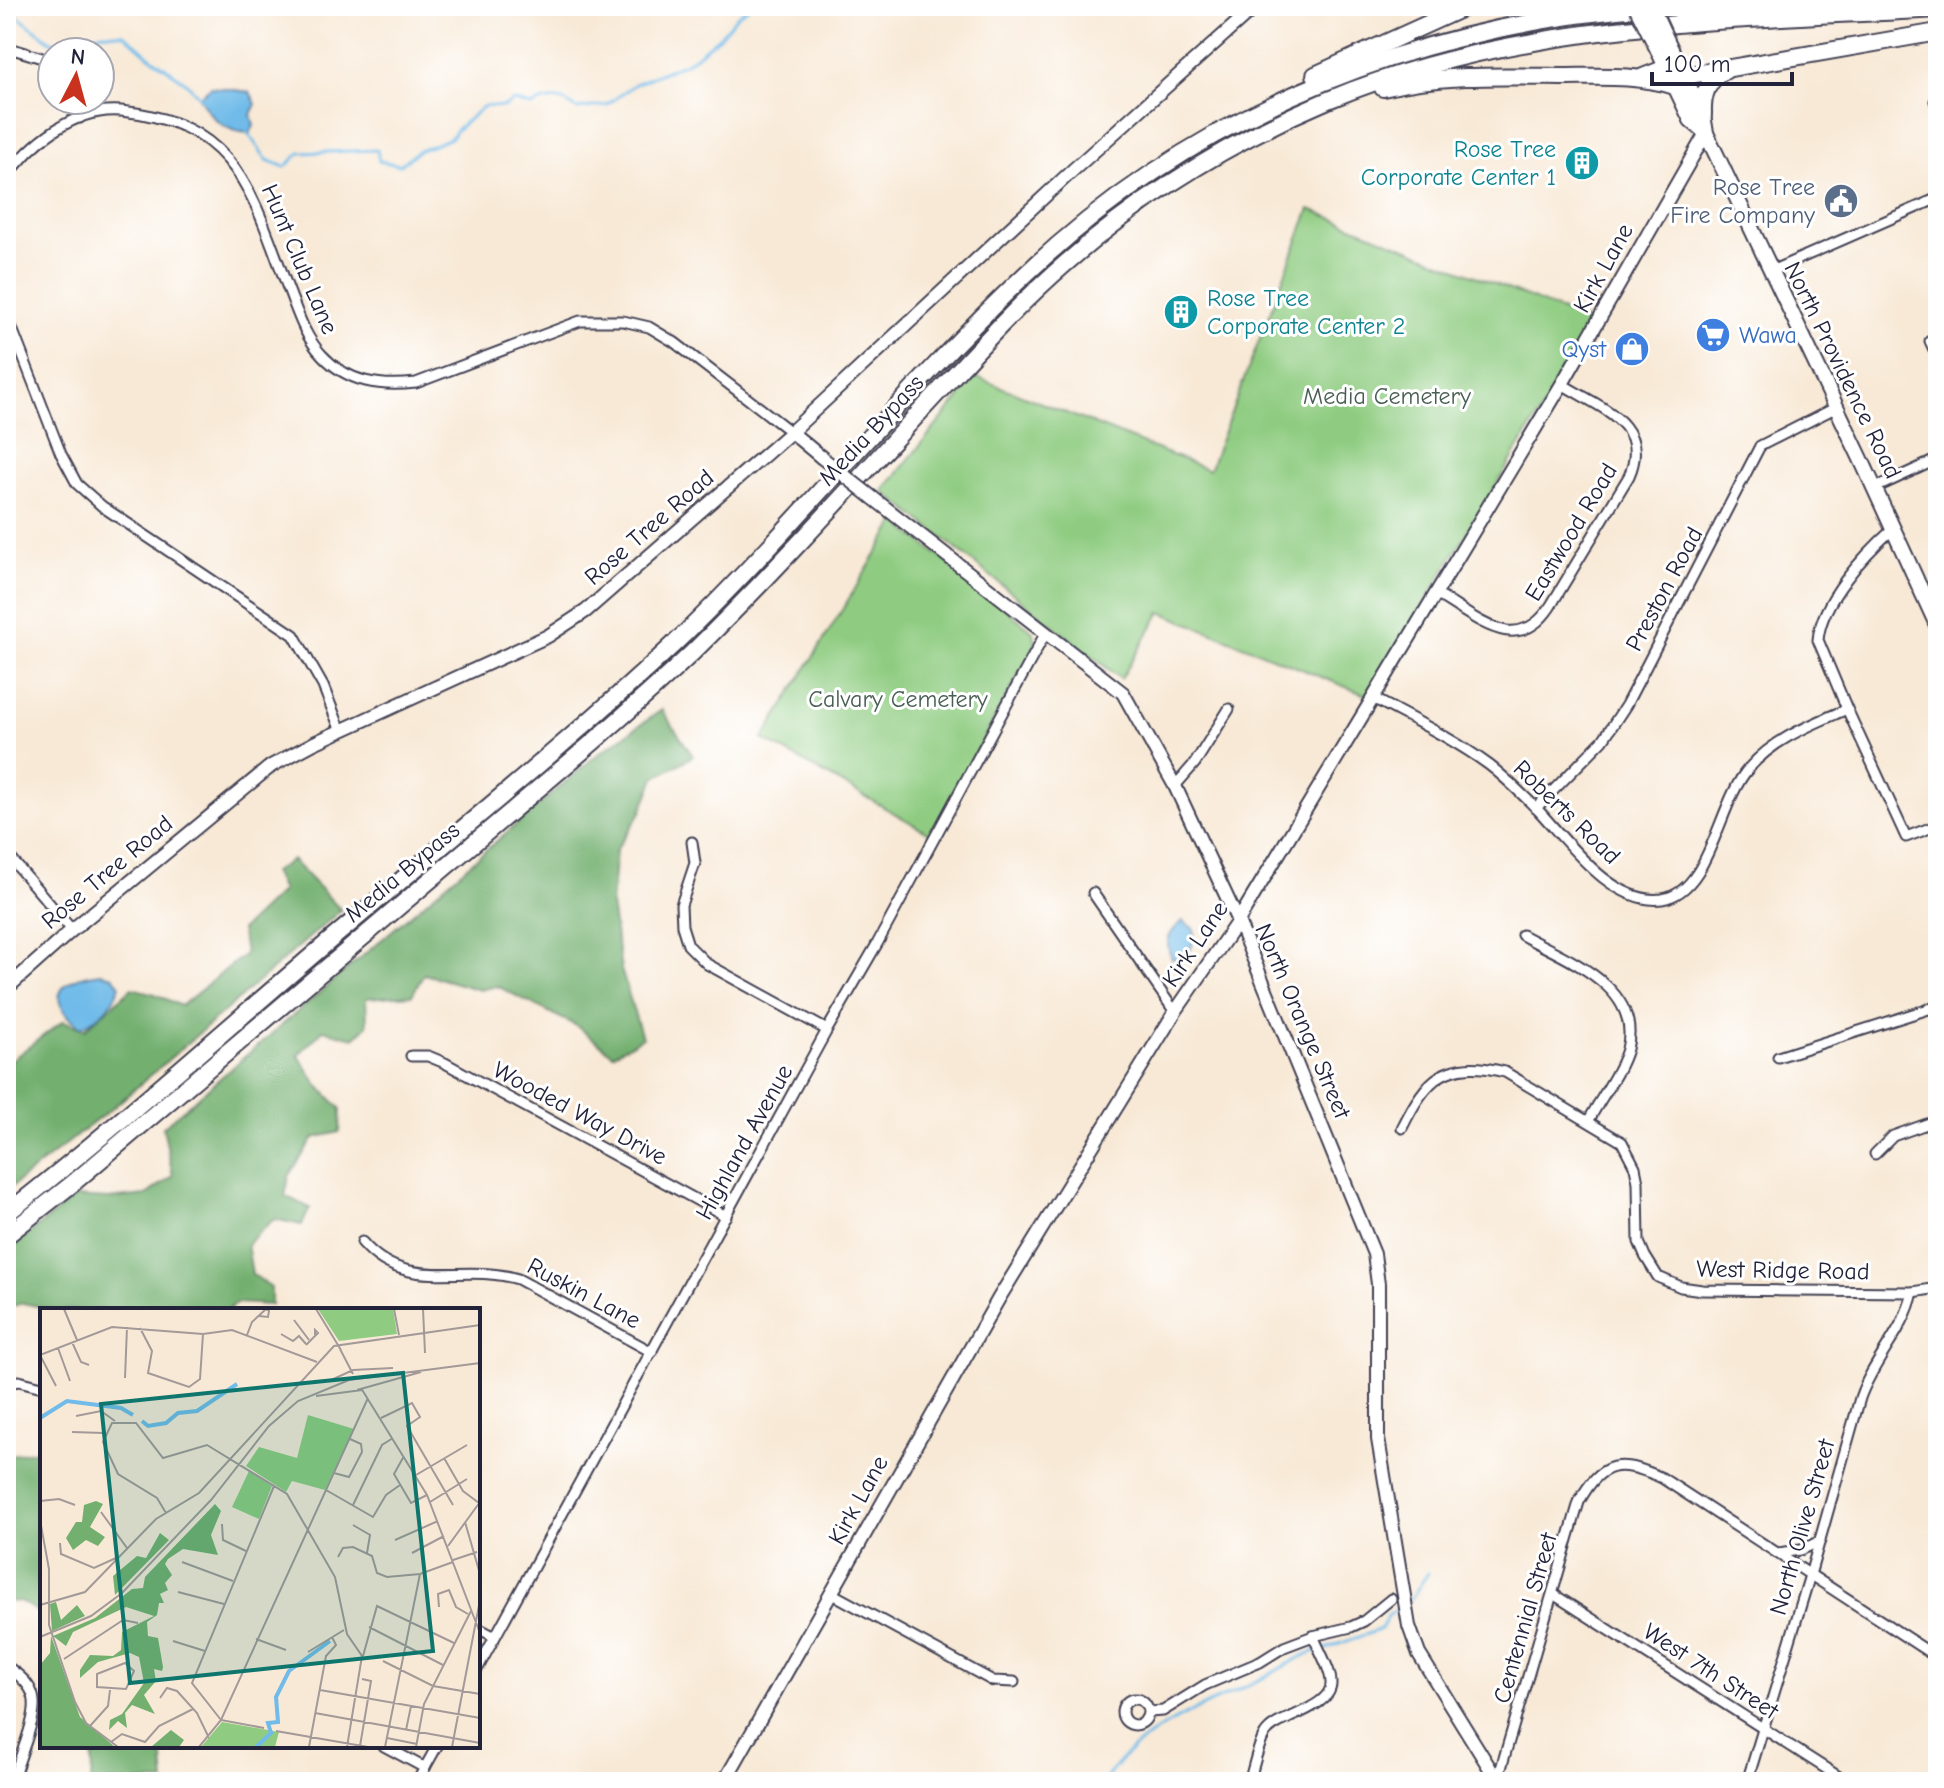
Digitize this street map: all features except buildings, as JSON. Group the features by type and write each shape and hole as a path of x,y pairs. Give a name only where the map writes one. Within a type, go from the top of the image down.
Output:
{"highway":[{"path":"1226,128 1328,68 1467,6"},
{"name":"Media Bypass","path":"6,1214 655,661 740,578 977,322 1046,255 1138,183 1226,128 1321,83 1420,47 1533,21 1658,6"},
{"name":"Media Bypass","path":"6,1236 72,1184 649,693 735,610 991,335 1067,262 1167,186 1236,144 1360,87 1425,65 1491,48 1558,35 1659,25 1938,9"},
{"path":"1297,114 1385,88 1442,78 1638,77 1729,68 1938,32"},
{"path":"1703,115 1702,103 1707,86 1729,68"}],"main road":[{"name":"North Providence Road","path":"1636,6 1703,115 1706,133 1938,627"},
{"name":"North Providence Road","path":"1651,6 1662,46"},
{"name":"North Providence Road","path":"1676,73 1691,120 1706,133"}],"street":[{"name":"Rose Tree Road","path":"6,989 72,930 271,766 561,629 597,601 791,432 1074,168 1256,6"},
{"path":"6,47 36,56"},
{"name":"Hunt Club Lane","path":"6,179 16,164 59,127 80,118 115,111 148,114 179,124 209,140 229,159 248,187 304,329 319,353 335,368 361,381 389,386 416,383 580,321 623,321 649,327 674,342 791,432"},
{"name":"Kirk Lane","path":"724,1782 999,1298 1175,1012 1238,921 1562,384 1706,133"},
{"path":"1771,271 1938,198"},
{"path":"6,313 61,454 77,484 103,507 294,635 323,686 341,731"},
{"path":"1934,340 1938,358"},
{"name":"Eastwood Road","path":"1436,594 1494,629 1511,633 1528,630 1542,620 1621,489 1637,452 1628,427 1562,384"},
{"name":"Preston Road","path":"1536,808 1603,740 1626,705 1760,446 1837,407"},
{"name":"North Orange Street","path":"791,432 1123,693 1175,786 1238,921 1374,1254 1378,1284 1378,1439 1409,1626 1419,1654 1496,1782"},
{"path":"1875,488 1938,459"},
{"path":"1893,529 1859,564 1832,601 1819,628 1821,651 1906,837 1938,825"},
{"name":"Highland Avenue","path":"480,1664 1045,634"},
{"name":"Roberts Road","path":"1373,698 1476,756 1536,808 1590,868 1641,898 1671,897 1696,879 1732,791 1750,767 1783,738 1847,709"},
{"path":"1175,786 1195,763 1229,709"},
{"path":"692,842 695,863 681,905 682,926 688,945 707,964 827,1030"},
{"path":"6,853 72,930"},
{"path":"1093,893 1175,1012"},
{"path":"1522,935 1605,982 1623,1009 1629,1037 1626,1052 1589,1120"},
{"path":"1778,1057 1938,1006"},
{"name":"Wooded Way Drive","path":"411,1056 428,1056 445,1063 726,1216"},
{"name":"West Ridge Road","path":"1402,1128 1430,1084 1446,1072 1464,1066 1505,1072 1622,1142 1635,1167 1639,1242 1658,1277 1675,1285 1702,1290 1913,1292 1938,1288"},
{"path":"1875,1154 1893,1136 1938,1120"},
{"name":"Ruskin Lane","path":"362,1242 376,1258 390,1267 413,1272 501,1274 518,1279 652,1352"},
{"name":"North Olive Street","path":"1747,1782 1867,1378 1906,1314 1913,1292"},
{"path":"6,1383 19,1381 40,1386"},
{"name":"Centennial Street","path":"1496,1782 1579,1502 1602,1470 1620,1466 1644,1470 1662,1478 1775,1553"},
{"path":"1775,1553 1801,1550 1820,1541"},
{"path":"1775,1553 1934,1655 1938,1640"},
{"path":"831,1593 993,1681 1014,1682"},
{"name":"West 7th Street","path":"1553,1594 1847,1782"},
{"path":"1149,1712 1163,1711 1205,1685 1364,1621 1391,1599"},
{"path":"480,1629 495,1637"},
{"path":"1249,1782 1265,1735 1272,1727 1328,1698 1330,1678 1315,1640"},
{"path":"6,1666 22,1677 33,1694 35,1715 11,1782"},
{"path":"388,1748 425,1768"},
{"path":"417,1782 436,1748"}],"green space":[{"name":"Media Cemetery","path":"1310,209 1594,324 1368,696 1161,612 1121,679 883,491 976,377 1209,470"},
{"name":"Calvary Cemetery","path":"896,522 1032,630 1036,644 931,834 763,739"},
{"path":"662,710 693,756 655,778 641,812 616,850 611,905 621,969 642,1038 613,1054 575,1025 497,986 480,990 424,974 412,995 366,998 367,1026 354,1038 323,1030 298,1055 318,1085 341,1109 340,1132 314,1138 289,1176 285,1196 310,1208 302,1225 274,1219 247,1244 252,1274 271,1287 271,1305 236,1303 230,1308 46,1308 23,1303 6,1308 6,1252 75,1197 108,1199 146,1195 173,1176 163,1127 598,754"},
{"path":"292,860 341,910 115,1106 6,1191 6,1064 63,1021 85,1029 132,988 181,1006 245,954 241,930 282,891 273,872"},
{"path":"40,1449 40,1614 20,1601 6,1602 6,1456"},
{"path":"93,1748 162,1748 165,1782 91,1782"}],"water":[{"path":"211,87 250,92 256,104 251,114 254,126 250,133 226,127 209,112 199,97"},
{"path":"1183,921 1194,929 1192,946 1183,956 1172,959 1168,948 1169,938"},
{"path":"101,973 113,976 120,986 105,1010 81,1027 62,1007 59,998 61,991 75,979"}],"waterway":[{"path":"247,132 267,160 285,167 300,153 377,150 379,161 400,165 418,151 451,138 484,106 504,107 513,101 532,106 555,100 577,109 607,105 635,84 688,62 750,6"},
{"path":"6,8 52,42 78,41 103,33 124,34 183,80 202,99"},
{"path":"1410,1600 1428,1573"},
{"path":"1323,1650 1381,1629 1388,1616 1401,1607"},
{"path":"1104,1782 1135,1747 1175,1720 1316,1651"}],"place":[{"name":"Rose Tree Corporate Center 1","path":"1582,163"},
{"name":"Rose Tree Fire Company","path":"1841,201"},
{"name":"Rose Tree Corporate Center 2","path":"1181,312"},
{"name":"Wawa","path":"1713,335"},
{"name":"Qyst","path":"1632,349"}]}
